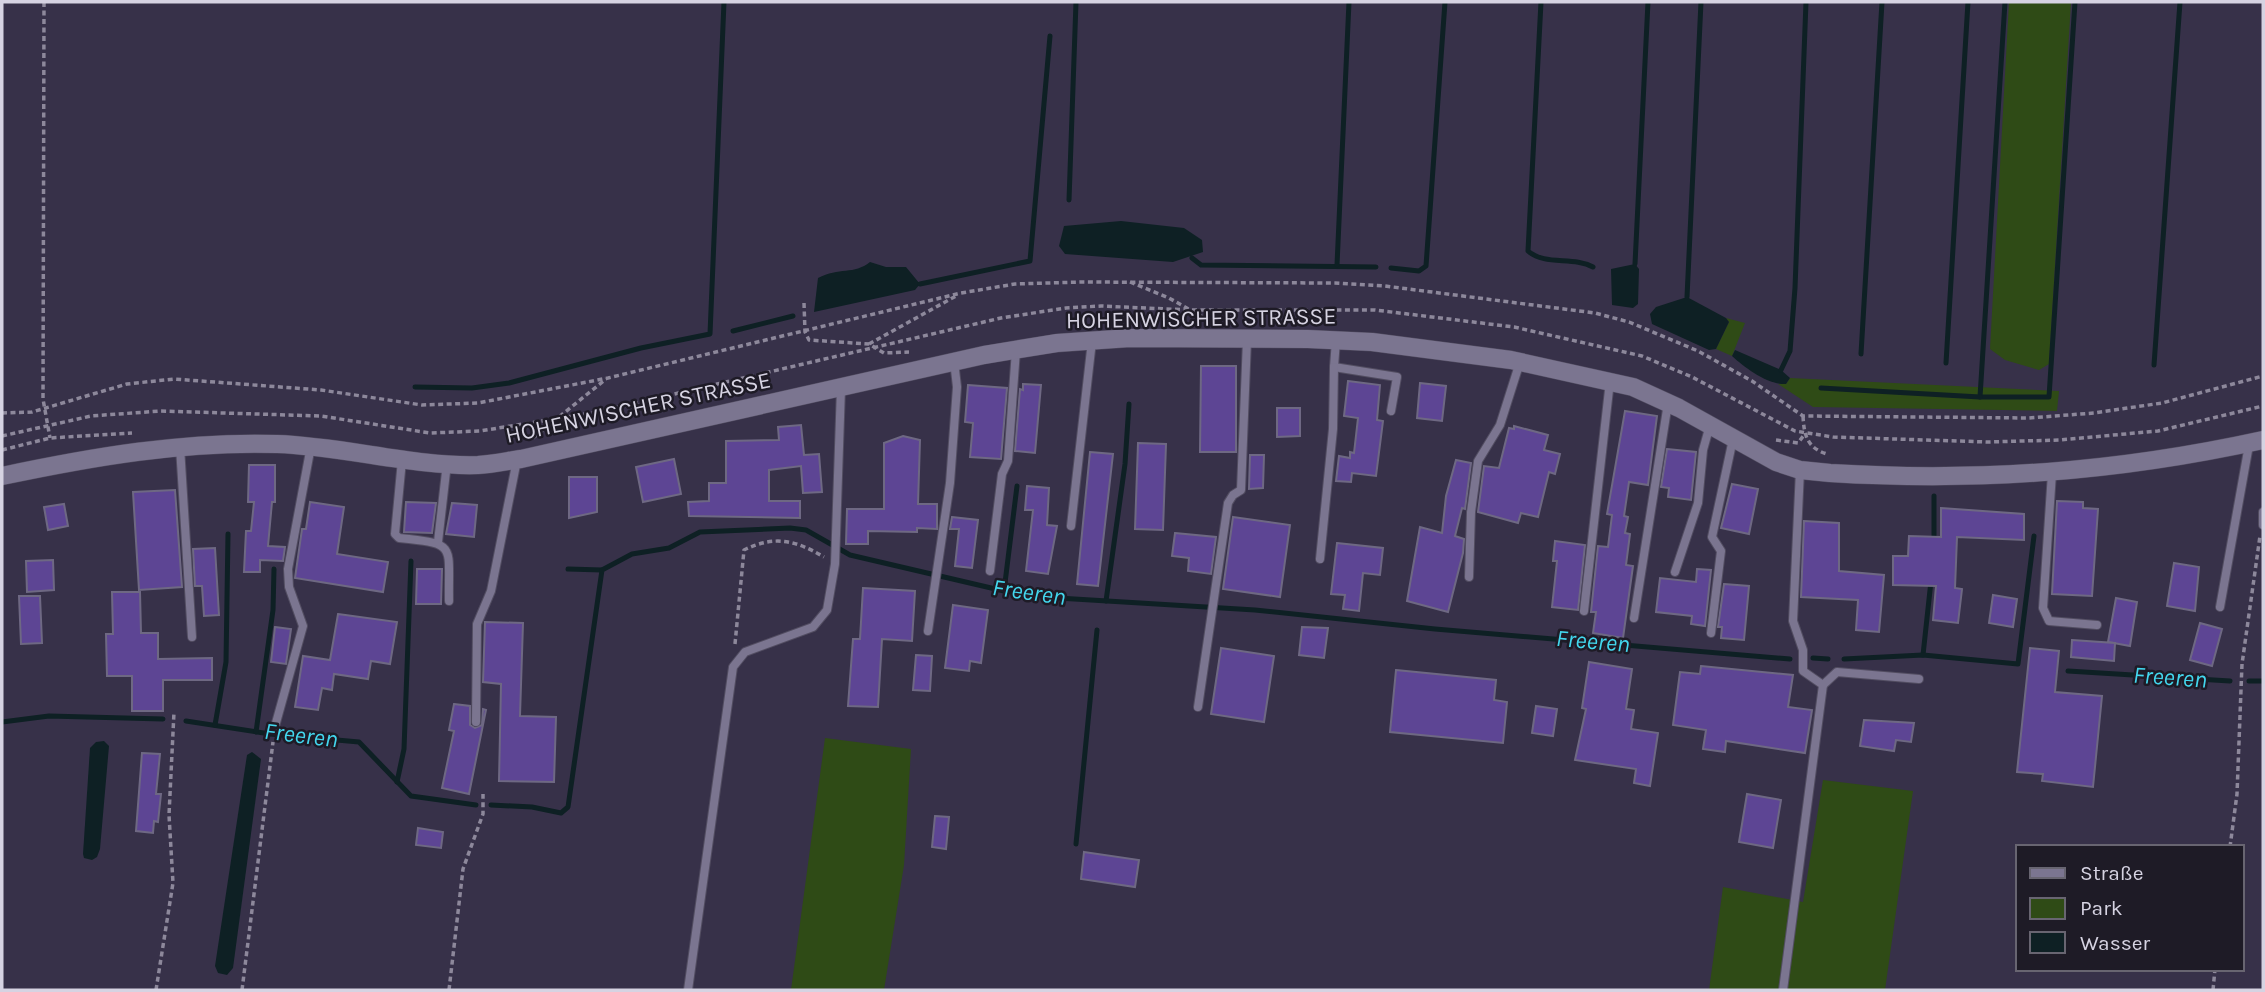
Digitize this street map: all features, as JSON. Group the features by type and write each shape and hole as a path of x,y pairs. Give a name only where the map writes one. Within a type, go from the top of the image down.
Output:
{"main road":[{"name":"HOHENWISCHER STRASSE","path":"2,475 118,454 180,447 312,446 478,465 517,460 954,361 1092,341 1336,340 1520,362 1610,381 1668,403 1776,462 1800,470 1905,476 2052,473 2141,464 2256,441"}],"lane":[{"path":"1198,707 1228,503 1233,495 1241,490 1247,340"},
{"path":"1320,559 1333,429 1336,340"},
{"path":"1071,526 1092,341"},
{"path":"990,571 1002,474 1007,461 1017,350"},
{"path":"928,631 950,483 957,387 954,361"},
{"path":"1469,577 1471,512 1478,461 1500,425 1520,362"},
{"path":"1334,367 1397,376 1391,411"},
{"path":"1584,611 1610,381"},
{"path":"688,990 733,667 745,652 813,627 827,610 836,560 841,388"},
{"path":"1634,618 1668,403"},
{"path":"1675,572 1698,503 1703,450 1710,425"},
{"path":"1711,633 1721,551 1712,537 1733,437"},
{"path":"2220,607 2256,441"},
{"path":"274,734 303,626 289,587 288,569 312,446"},
{"path":"180,447 192,637"},
{"path":"402,457 395,534 399,538 438,542"},
{"path":"476,722 477,624 491,592 517,460"},
{"path":"447,463 438,542 448,557 449,601"},
{"path":"1800,470 1793,621 1803,650 1803,671 1824,685"},
{"path":"2052,473 2043,608 2049,621 2097,625"},
{"path":"1783,990 1824,685 1837,672 1919,679"}],"path":[{"path":"2,450 50,438 45,409 42,289 44,2"},
{"path":"2,413 45,409 127,384 174,379 321,390 422,405 478,403 608,378 961,293 1015,284 1128,281 1385,286 1595,313 1629,322 1698,351 1752,381 1803,416 2029,418 2094,413 2162,403 2263,376"},
{"path":"1128,281 1190,310"},
{"path":"870,346 961,293"},
{"path":"804,303 805,332 809,340 870,346 884,353 920,352"},
{"path":"2,436 48,423 104,415 208,411 321,416 430,433 480,431 554,420 1001,318 1066,308 1101,306 1190,310 1375,310 1514,327 1642,356 1692,377 1804,435 1988,442 2059,440 2158,431 2263,406"},
{"path":"554,420 608,378"},
{"path":"1803,416 1804,435"},
{"path":"2230,845 2237,794 2242,664 2263,519"},
{"path":"733,667 744,550 764,540 801,544 836,560"},
{"path":"156,990 173,883 169,815 174,712"},
{"path":"242,990 274,734"},
{"path":"449,990 463,869 483,814 483,794"},
{"path":"2213,990 2215,971"}],"green space":[{"path":"2009,2 2071,2 2049,364 2039,370 2005,360 1990,349"},
{"path":"1726,318 1745,323 1732,356 1716,349 1729,322"},
{"path":"1790,378 2059,391 2057,411 1813,407 1778,384 1786,384"},
{"path":"825,738 911,749 904,865 884,990 791,990"},
{"path":"1823,780 1913,791 1885,990 1709,990 1723,887 1803,902"}],"water":[{"path":"1121,221 1184,228 1202,240 1203,252 1173,262 1065,254 1059,246 1064,226"},
{"path":"870,262 886,267 906,267 920,284 915,290 814,312 818,278 858,268"},
{"path":"1635,264 1639,269 1638,304 1633,308 1612,305 1611,269"},
{"path":"1687,297 1729,322 1716,349 1709,350 1652,324 1650,314 1656,307"},
{"path":"1735,350 1781,370 1790,378 1786,384 1764,379 1732,356"},
{"path":"104,741 109,746 100,849 97,857 92,860 84,858 83,854 90,748 96,742"},
{"path":"252,752 261,759 233,968 227,975 218,973 215,966 247,755"}],"building":[{"path":"1201,366 1236,366 1236,452 1200,452"},
{"path":"1348,381 1380,385 1377,420 1383,421 1376,476 1352,473 1351,482 1336,481 1339,456 1350,458 1350,452 1354,453 1358,418 1344,416"},
{"path":"1420,383 1446,386 1442,421 1417,418"},
{"path":"1023,384 1041,385 1035,453 1015,451 1020,389 1023,390"},
{"path":"968,385 1007,388 1001,459 970,457 973,423 965,422"},
{"path":"1277,408 1300,408 1300,436 1277,437"},
{"path":"1625,411 1657,416 1648,485 1629,482 1624,516 1628,517 1625,533 1630,534 1626,565 1633,566 1623,638 1593,633 1596,612 1591,612 1598,546 1608,547 1612,515 1607,514"},
{"path":"801,425 804,455 819,454 822,492 803,493 801,466 769,470 769,501 800,501 800,518 689,516 688,502 709,501 709,483 726,483 726,441 779,440 778,427"},
{"path":"1514,426 1548,435 1544,450 1560,454 1555,474 1549,472 1538,517 1521,513 1518,523 1478,512 1484,466 1499,468 1509,428 1514,429"},
{"path":"903,436 920,440 918,504 937,504 937,529 917,528 917,532 868,531 868,544 846,544 847,509 884,509 884,443"},
{"path":"1138,443 1166,444 1163,530 1135,529"},
{"path":"1667,449 1696,452 1691,500 1668,497 1669,488 1661,487"},
{"path":"1090,452 1113,454 1098,586 1077,584"},
{"path":"1250,455 1264,455 1263,488 1249,489"},
{"path":"674,459 681,494 643,502 636,467"},
{"path":"1456,460 1471,463 1465,509 1462,508 1455,536 1464,539 1463,553 1448,612 1407,601 1420,527 1442,533 1446,496"},
{"path":"249,465 275,465 275,502 272,502 268,546 285,547 283,561 260,560 260,572 244,572 246,531 251,531 254,502 248,502"},
{"path":"569,477 597,477 597,512 569,518"},
{"path":"1732,484 1758,489 1749,534 1721,528"},
{"path":"1027,486 1049,488 1047,525 1057,526 1048,574 1026,571 1033,510 1025,510"},
{"path":"175,490 182,587 139,590 133,492"},
{"path":"2057,501 2083,502 2083,508 2098,509 2092,596 2052,594"},
{"path":"310,502 344,507 337,554 388,562 383,592 295,578 302,529 306,529"},
{"path":"406,502 436,503 432,533 404,532"},
{"path":"452,503 477,505 474,537 446,534"},
{"path":"64,504 68,526 48,530 44,507"},
{"path":"1941,508 2024,514 2024,540 1957,537 1955,588 1962,589 1958,623 1933,620 1936,586 1893,585 1893,556 1908,556 1909,536 1941,537"},
{"path":"952,517 978,520 972,568 955,566 959,529 950,529"},
{"path":"1233,517 1290,525 1280,597 1223,589"},
{"path":"1804,521 1839,523 1839,571 1884,575 1879,632 1856,630 1858,600 1801,597"},
{"path":"1175,533 1216,537 1211,574 1188,571 1189,558 1172,556"},
{"path":"1555,541 1585,545 1578,610 1552,607 1557,561 1553,561"},
{"path":"1337,543 1383,548 1380,575 1363,573 1359,611 1343,609 1345,595 1331,594"},
{"path":"215,548 219,615 204,616 202,586 195,586 193,549"},
{"path":"53,560 54,590 27,592 26,561"},
{"path":"2174,563 2199,567 2195,611 2167,606"},
{"path":"417,569 442,569 441,604 416,604"},
{"path":"1697,569 1711,570 1705,626 1691,624 1692,616 1656,612 1660,578 1696,582"},
{"path":"1724,584 1749,586 1744,640 1721,638 1722,627 1718,627"},
{"path":"863,588 915,591 912,641 882,639 878,707 848,706 853,639 860,639"},
{"path":"112,592 140,592 141,633 158,633 158,659 212,658 212,680 163,680 163,711 132,711 132,676 107,676 106,634 113,634"},
{"path":"1993,595 2017,599 2013,627 1989,623"},
{"path":"19,596 40,596 42,643 21,644"},
{"path":"2116,598 2137,602 2130,646 2108,642"},
{"path":"953,605 988,610 981,663 970,661 969,671 945,668"},
{"path":"338,614 397,622 390,664 371,661 368,679 334,674 332,690 322,688 318,710 295,707 303,656 330,660"},
{"path":"485,622 523,623 520,716 556,717 554,782 499,781 501,684 483,682"},
{"path":"2200,623 2222,629 2212,666 2190,660"},
{"path":"275,627 291,629 286,664 271,662"},
{"path":"1302,627 1328,628 1324,658 1299,655"},
{"path":"2072,640 2115,643 2114,661 2071,657"},
{"path":"1221,648 1274,656 1264,722 1211,714"},
{"path":"2030,648 2059,651 2055,692 2102,696 2093,787 2042,781 2043,774 2017,772"},
{"path":"916,655 932,656 930,691 913,690"},
{"path":"1589,662 1632,669 1626,709 1634,710 1631,729 1658,733 1650,786 1634,783 1636,769 1575,760 1586,709 1582,708"},
{"path":"1701,666 1793,675 1788,707 1812,710 1805,753 1726,741 1725,752 1703,749 1706,730 1673,725 1680,672 1700,674"},
{"path":"1396,670 1496,680 1494,700 1507,702 1503,743 1390,732"},
{"path":"454,704 470,706 470,725 475,728 482,725 483,709 486,710 469,794 442,788 454,731 449,730"},
{"path":"1536,706 1557,709 1553,736 1532,733"},
{"path":"1864,720 1914,723 1911,742 1896,740 1894,751 1860,746"},
{"path":"142,753 160,754 156,794 161,794 158,822 154,821 153,833 136,831"},
{"path":"1747,794 1781,800 1773,848 1739,842"},
{"path":"935,816 949,817 946,849 932,847"},
{"path":"418,828 443,832 441,848 416,845"},
{"path":"1084,852 1139,860 1135,887 1081,879"}],"waterway":[{"path":"415,387 472,388 509,383 641,348 710,334 724,2"},
{"path":"1069,200 1076,2"},
{"path":"1337,265 1349,2"},
{"path":"1391,268 1419,271 1426,266 1445,2"},
{"path":"1541,2 1528,251 1535,256 1551,260 1577,262 1593,267"},
{"path":"1635,264 1648,2"},
{"path":"1687,297 1701,2"},
{"path":"1781,370 1790,351 1795,288 1806,2"},
{"path":"1861,354 1882,2"},
{"path":"1946,363 1968,2"},
{"path":"2005,2 1980,397 2049,397 2075,2"},
{"path":"2154,365 2180,2"},
{"path":"920,284 1030,261 1050,36"},
{"path":"1192,258 1201,265 1376,267"},
{"path":"733,331 793,316"},
{"path":"1821,388 1980,397"},
{"path":"1106,601 1125,464 1129,404"},
{"path":"1004,591 1017,486"},
{"path":"1934,496 1934,544"},
{"name":"Freeren","path":"491,805 532,807 561,813 568,807 602,570 632,554 669,548 700,532 790,528 806,530 850,555 1004,591 1058,598 1255,610 1435,629 1790,659"},
{"path":"215,725 226,662 228,534"},
{"name":"Freeren","path":"1844,659 1923,655 2018,664 2034,536"},
{"path":"397,782 404,749 411,561"},
{"path":"256,732 273,610 274,569"},
{"path":"568,569 602,570"},
{"path":"1923,655 1931,581"},
{"path":"1076,844 1097,630"},
{"name":"Freeren","path":"1813,658 1828,659"},
{"name":"Freeren","path":"2068,671 2230,681"},
{"name":"Freeren","path":"2249,681 2263,681"},
{"name":"Freeren","path":"2,722 49,716 163,719"},
{"name":"Freeren","path":"186,721 270,734 359,742 411,796 476,805"}]}
